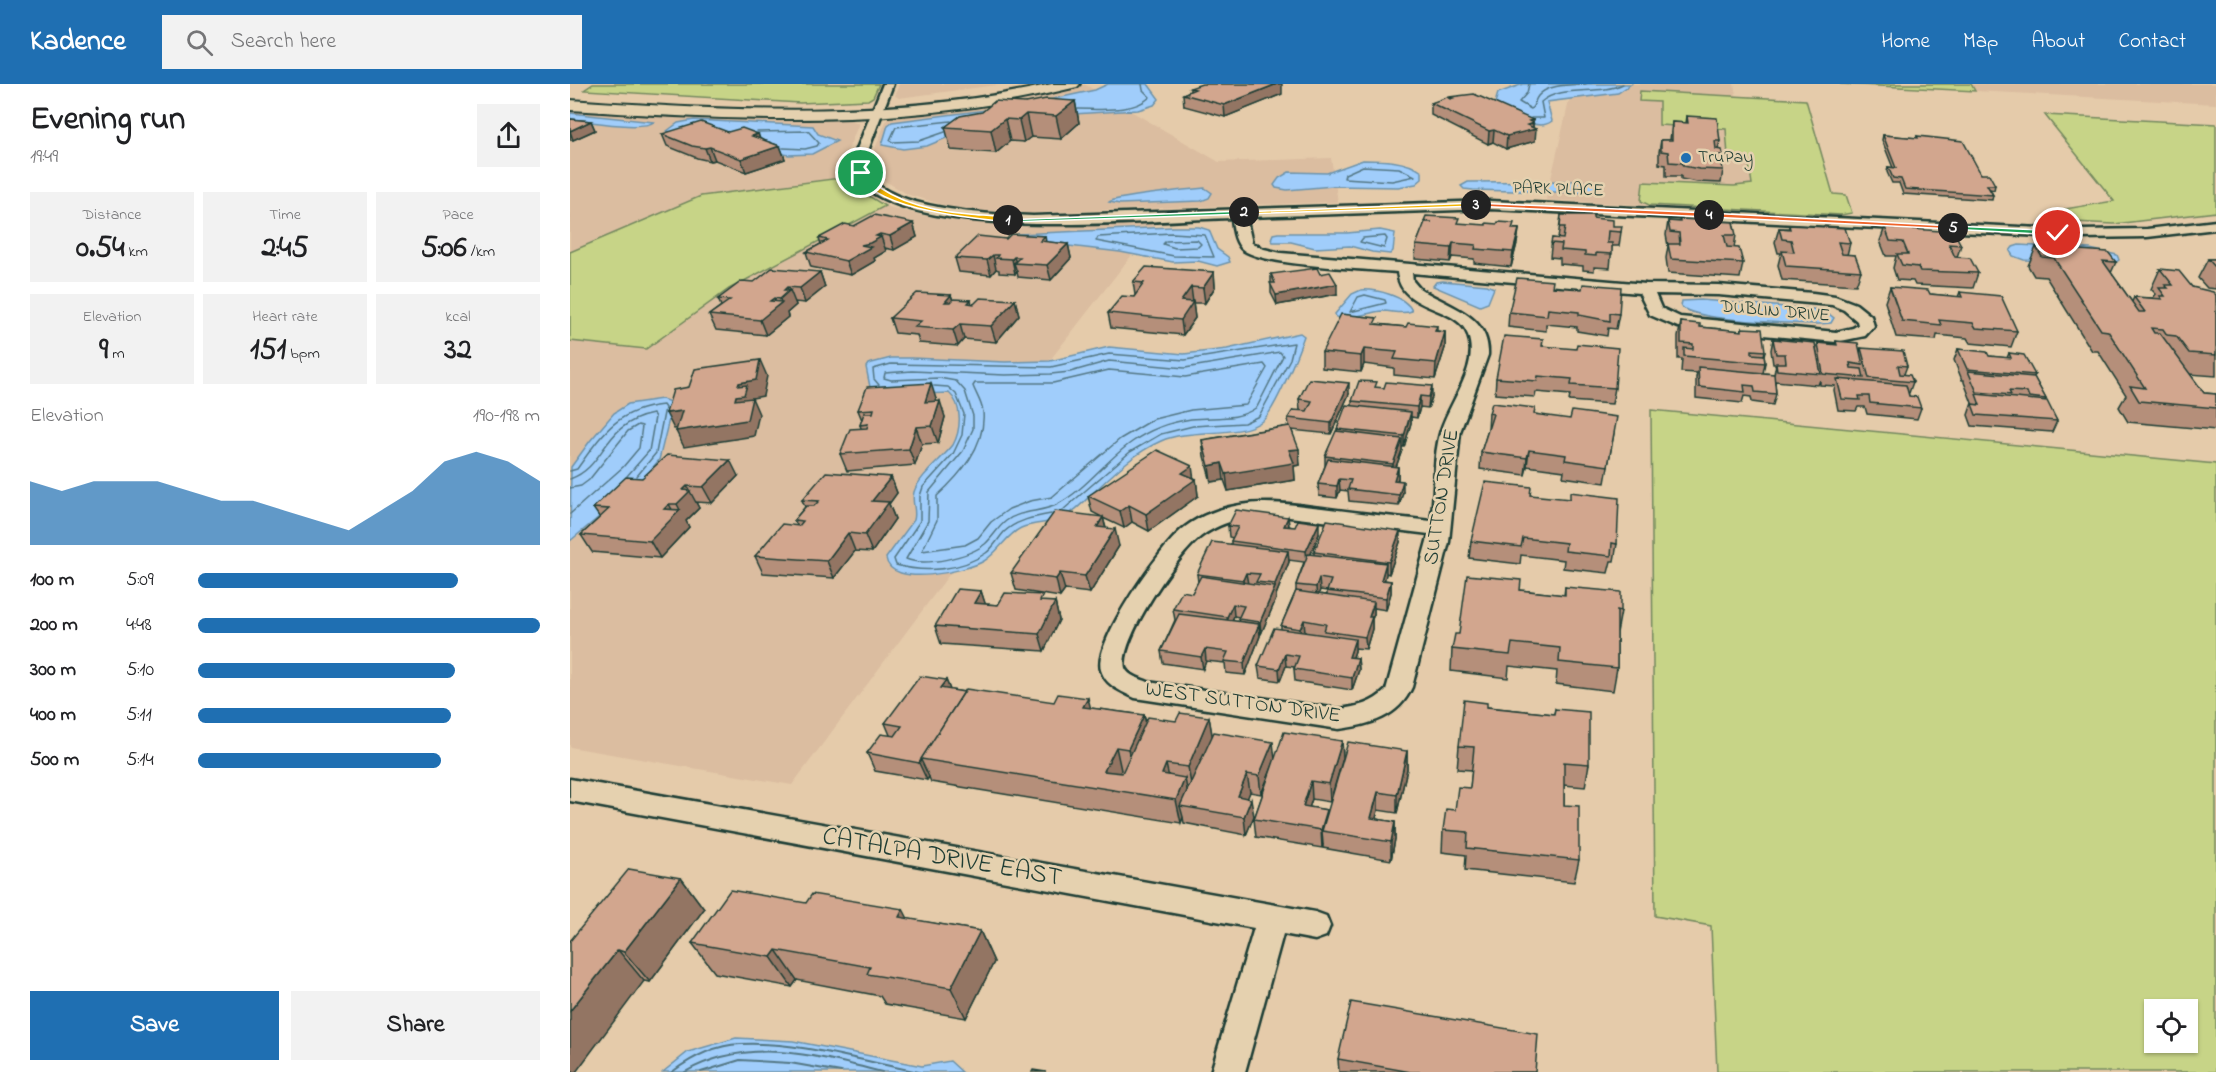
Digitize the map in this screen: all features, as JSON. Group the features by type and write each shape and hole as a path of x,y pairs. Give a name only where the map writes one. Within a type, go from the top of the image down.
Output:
{"street":[{"name":"PARK PLACE","path":"888,84 857,168 870,185 886,195 933,211 988,219 1033,220 1436,205 1533,206 2080,234 2147,233 2216,225"},
{"path":"570,93 878,109 1024,84"},
{"path":"570,105 750,116 993,100 1072,84"},
{"name":"DUBLIN DRIVE","path":"1239,213 1241,239 1245,245 1255,252 1281,257 1646,289 1718,290 1835,301 1860,313 1865,319 1866,326 1859,332 1836,337 1678,322 1663,317 1652,309 1646,289"},
{"name":"SUTTON DRIVE","path":"1396,695 1436,555 1441,529 1450,432 1478,362 1480,345 1473,329 1461,318 1419,297 1407,288 1402,279 1404,268"},
{"name":"WEST SUTTON DRIVE","path":"1396,695 1390,703 1374,712 1355,718 1339,719 1144,691 1121,681 1113,669 1113,661 1119,639 1165,558 1182,540 1214,519 1254,509 1273,509 1441,529"},
{"name":"CATALPA DRIVE EAST","path":"570,790 1315,926"},
{"path":"1228,1072 1272,918"}],"shaded area":[{"path":"899,84 1004,84 899,98 895,96"},
{"path":"1084,84 1219,162 1331,158 1338,202 1027,213 979,211 944,205 909,195 885,181 873,166 873,154 887,119 1052,92"},
{"path":"1573,84 1734,84 1757,211 1546,200"},
{"path":"1971,84 2216,84 2216,104 1975,91"},
{"path":"570,108 731,118 851,120 859,123 844,160 848,177 701,196 570,252"},
{"path":"885,206 921,215 963,221 1019,224 1159,220 899,554 957,564 792,785 570,747 570,341 646,349 729,289"}],"green space":[{"path":"593,84 879,84 873,97 868,100 800,103 584,90"},
{"path":"1840,84 1971,84 1975,91"},
{"path":"1640,91 1806,100 1833,194 1846,195 1852,213 1841,215 1649,205 1641,201 1643,182 1734,186 1752,184 1748,158 1728,156 1726,129 1659,125 1659,102 1639,101"},
{"path":"2045,115 2216,124 2216,212 2114,224 2074,222 2065,209 2114,201"},
{"path":"848,177 854,187 885,206 729,289 646,349 570,341 570,252 701,196"},
{"path":"1651,410 2216,464 2216,1072 1717,1072 1711,926 1655,916"}],"water":[{"path":"1108,84 1148,84 1159,99 1154,105 1138,110 1057,115 951,136 927,146 903,149 882,145 888,125 892,122 1025,105 1095,90"},
{"path":"1523,84 1631,84 1618,93 1547,102 1552,121 1538,125 1515,116 1495,103 1498,93"},
{"path":"570,113 654,122 647,125 627,126 570,120"},
{"path":"694,120 813,126 818,134 837,141 812,154 789,155 667,131 678,123"},
{"path":"1363,160 1409,165 1422,172 1422,179 1416,184 1398,187 1333,186 1287,190 1276,188 1274,185 1279,178 1289,172 1327,173"},
{"path":"1581,181 1599,183 1601,191 1591,193 1473,190 1464,189 1461,186 1468,182"},
{"path":"1205,188 1212,193 1209,198 1201,201 1120,204 1109,202 1139,196"},
{"path":"1199,227 1209,230 1217,249 1228,257 1230,262 1217,266 1198,261 1173,262 1120,252 1009,239 1018,234"},
{"path":"1380,230 1395,233 1393,251 1390,254 1350,246 1315,248 1291,242 1273,242 1271,239 1273,234 1278,233 1347,233"},
{"path":"2019,245 2090,249 2117,255 2119,260 2115,263 2024,260 2013,256 2010,251"},
{"path":"1436,282 1487,285 1494,288 1488,303 1480,306 1433,286"},
{"path":"1361,290 1382,292 1397,298 1404,301 1412,311 1401,313 1383,311 1348,318 1336,317 1335,314 1352,294"},
{"path":"1701,300 1824,310 1834,318 1831,323 1820,324 1746,321 1705,315 1681,306 1682,301"},
{"path":"1300,333 1304,336 1292,368 1273,406 1262,421 1241,429 1173,437 1152,445 1119,469 1071,513 1056,521 1021,528 989,557 975,565 930,575 901,573 891,567 886,558 914,520 914,492 926,474 953,445 959,425 959,411 954,398 949,393 920,394 870,387 866,367 868,364 891,358 1005,362 1050,361 1109,347 1184,354 1227,349"},
{"path":"662,399 673,403 659,460 639,484 570,541 571,467 614,413 628,404"},
{"path":"736,1038 793,1041 922,1066 950,1061 962,1072 663,1072 688,1052"}],"building":[{"path":"1202,84 1277,84 1224,105 1183,94 1195,89 1190,88"},
{"path":"1474,94 1533,120 1529,121 1533,123 1527,125 1536,129 1507,136 1494,130 1489,131 1431,103 1447,97 1450,99 1453,98 1449,97"},
{"path":"1046,99 1075,101 1056,116 1026,114 1019,120 1005,119 991,130 945,127 960,116 982,112 995,101 1026,103"},
{"name":"TruPay","path":"1687,116 1717,118 1720,141 1715,141 1716,149 1722,150 1723,155 1717,155 1718,164 1722,165 1723,170 1699,169 1683,166 1683,163 1669,162 1668,152 1661,151 1661,140 1672,140 1672,122 1688,123"},
{"path":"570,119 591,121 570,131"},
{"path":"701,122 728,132 742,128 758,134 752,136 780,146 741,159 710,147 692,146 662,134"},
{"path":"1883,135 1963,141 1981,174 1989,174 1995,185 1987,185 1993,195 1905,189 1901,179 1893,178 1888,167 1896,168"},
{"path":"874,215 913,223 890,236 880,234 876,236 881,237 861,245 871,247 846,261 806,252 828,240 819,238 845,224 854,226"},
{"path":"1561,215 1593,215 1593,218 1613,220 1613,226 1622,226 1621,232 1608,231 1607,243 1612,243 1612,254 1585,255 1585,252 1561,250 1562,244 1551,243 1552,238 1563,239 1565,227 1560,227"},
{"path":"1426,216 1459,218 1457,223 1486,225 1486,223 1497,224 1498,222 1514,223 1512,229 1519,229 1513,252 1475,249 1476,245 1453,243 1451,248 1416,245 1425,222 1432,222 1424,221"},
{"path":"1680,219 1733,222 1736,235 1724,235 1727,247 1739,248 1743,263 1671,259 1668,244 1680,244 1679,233 1670,232 1668,221 1680,222"},
{"path":"1789,225 1845,228 1850,243 1838,242 1842,254 1855,255 1861,271 1786,266 1782,251 1794,252 1791,240 1782,239 1779,228 1790,229"},
{"path":"1885,227 1954,232 1961,245 1949,244 1955,257 1970,258 1978,273 1920,271 1918,267 1902,265 1897,254 1908,254 1903,242 1890,241"},
{"path":"1011,234 1045,236 1040,241 1068,244 1047,265 1014,263 1020,257 996,258 998,255 993,255 987,260 955,258 978,236 1006,239"},
{"path":"2036,247 2108,252 2116,262 2103,261 2139,312 2145,312 2134,297 2162,299 2160,296 2165,296 2159,288 2168,288 2165,285 2173,285 2160,269 2179,271 2192,287 2213,292 2216,295 2216,355 2189,353 2176,336 2167,335 2163,329 2151,328 2154,333 2160,333 2204,393 2216,394 2216,408 2139,401 2130,386 2145,388 2108,331 2101,330 2054,258 2042,257"},
{"path":"2208,259 2216,259 2216,268"},
{"path":"1146,267 1214,272 1203,288 1191,287 1181,301 1193,302 1181,320 1108,313 1122,296 1134,297 1144,283 1133,282"},
{"path":"772,268 820,272 800,288 787,287 784,290 790,290 780,299 774,298 770,301 782,302 760,320 709,315 730,300 718,299 742,281 754,282"},
{"path":"1317,268 1320,274 1330,272 1337,284 1276,295 1270,283 1275,283 1271,274"},
{"path":"1517,278 1553,281 1552,287 1582,289 1583,284 1621,287 1619,314 1610,313 1610,321 1579,315 1579,312 1548,309 1547,316 1509,312"},
{"path":"1890,287 1928,290 1930,294 1962,297 1960,292 2001,296 2017,331 1976,328 1973,323 1939,320 1941,325 1902,321"},
{"path":"917,293 951,295 945,302 951,302 954,299 971,300 968,303 974,304 980,298 1015,300 991,326 960,324 953,330 914,327 921,321 890,318"},
{"path":"1341,314 1377,318 1374,324 1406,327 1408,323 1437,326 1435,331 1445,332 1436,363 1394,359 1397,352 1364,349 1361,356 1322,352"},
{"path":"1681,322 1700,324 1700,327 1742,331 1742,328 1762,329 1765,351 1752,350 1752,354 1764,355 1765,363 1684,356 1684,348 1693,349 1693,344 1681,343"},
{"path":"1504,336 1543,339 1542,346 1576,349 1577,344 1618,348 1615,388 1571,385 1572,379 1538,376 1537,381 1496,378"},
{"path":"1773,339 1815,343 1821,374 1777,370 1776,363 1786,363 1785,354 1776,354"},
{"path":"1836,341 1858,343 1863,365 1850,363 1851,368 1862,369 1864,378 1823,374 1818,343 1837,345"},
{"path":"1861,348 1903,351 1907,366 1898,365 1900,374 1910,375 1913,382 1869,378"},
{"path":"1958,349 1987,352 1989,356 2011,358 2009,353 2024,355 2035,375 1967,369"},
{"path":"760,360 756,380 739,383 738,386 747,385 744,395 736,396 735,400 752,398 747,420 676,431 682,411 666,413 673,390 689,387 695,369"},
{"path":"1698,367 1774,374 1776,394 1755,392 1754,386 1744,385 1745,392 1699,387"},
{"path":"1968,371 2034,377 2046,399 2029,397 2027,392 2009,391 2011,395 1977,392"},
{"path":"1309,379 1349,383 1331,423 1288,418 1293,410 1307,411 1312,401 1299,399"},
{"path":"1837,379 1906,385 1909,396 1917,397 1921,408 1870,403 1869,396 1859,396 1860,400 1842,399"},
{"path":"1359,381 1377,382 1375,387 1384,388 1386,382 1432,386 1429,397 1420,396 1417,407 1352,401"},
{"path":"931,383 925,402 940,401 932,426 916,427 909,449 840,454 850,429 867,428 868,424 860,425 864,413 873,413 874,409 858,410 867,387"},
{"path":"1976,394 2047,401 2057,421 1976,415 1972,404 1980,405"},
{"path":"1492,403 1535,408 1534,414 1570,419 1572,411 1617,417 1608,466 1565,460 1566,455 1529,450 1527,458 1481,452 1493,414 1489,413"},
{"path":"1346,405 1411,412 1404,436 1337,429"},
{"path":"1290,426 1299,449 1289,450 1294,463 1226,474 1222,463 1209,466 1202,440"},
{"path":"1336,431 1402,439 1393,464 1325,456"},
{"path":"1157,450 1192,466 1182,473 1196,479 1146,514 1129,505 1120,511 1088,496"},
{"path":"667,455 730,460 703,487 687,486 683,490 690,491 677,504 669,504 664,509 680,510 650,541 581,535 609,509 593,508 626,477 642,478"},
{"path":"1328,459 1398,467 1394,480 1403,481 1399,495 1348,489 1351,480 1339,479 1337,486 1318,484"},
{"path":"826,472 891,477 872,501 889,502 865,535 848,533 827,561 755,556 782,524 799,526 803,521 794,520 806,506 814,506 819,501 802,500"},
{"path":"1485,482 1531,487 1530,495 1570,499 1570,492 1619,498 1617,544 1612,543 1611,556 1565,551 1566,543 1523,538 1521,547 1471,541"},
{"path":"1236,510 1288,517 1284,526 1295,527 1298,520 1319,523 1306,551 1231,541 1238,527 1228,526"},
{"path":"1055,511 1103,517 1097,527 1115,529 1085,576 1060,573 1056,579 1011,573"},
{"path":"1327,520 1400,531 1389,562 1314,552"},
{"path":"1212,542 1288,551 1275,584 1256,582 1260,574 1246,573 1243,580 1197,574"},
{"path":"1308,554 1386,563 1381,580 1391,581 1386,598 1327,591 1331,580 1319,578 1316,587 1296,585"},
{"path":"1467,575 1521,580 1520,590 1565,595 1565,587 1621,592 1621,611 1617,610 1617,668 1559,662 1560,648 1512,643 1510,655 1452,649 1455,634 1459,634"},
{"path":"1201,576 1275,587 1260,622 1238,619 1244,606 1233,604 1227,617 1173,609 1182,591 1192,593"},
{"path":"957,589 981,591 974,603 998,605 1005,593 1043,595 1040,601 1055,602 1039,634 935,626"},
{"path":"1296,591 1374,602 1365,637 1324,631 1326,624 1304,620 1300,629 1281,626"},
{"path":"1179,614 1259,624 1244,663 1224,661 1228,652 1205,649 1201,657 1161,651"},
{"path":"1274,628 1355,639 1349,657 1358,658 1352,678 1294,669 1299,656 1285,654 1279,669 1258,666"},
{"path":"920,676 946,680 940,688 964,692 919,763 867,753 881,734 895,736 902,726 885,723"},
{"path":"966,689 1054,702 1058,694 1088,698 1083,707 1144,715 1128,749 1116,747 1104,771 1122,773 1148,717 1176,721 1180,713 1209,717 1188,767 1166,764 1162,774 1185,778 1176,800 921,759"},
{"path":"1464,700 1487,703 1487,707 1554,714 1555,709 1589,712 1589,764 1564,762 1564,805 1579,806 1579,860 1467,848 1468,832 1443,830 1446,809 1455,810 1458,787 1470,788 1474,747 1459,746"},
{"path":"1214,732 1273,742 1259,776 1247,774 1238,796 1251,799 1244,817 1180,806"},
{"path":"1284,732 1342,741 1329,784 1311,781 1303,806 1327,810 1321,830 1254,819"},
{"path":"1348,742 1407,751 1397,795 1378,792 1371,818 1395,822 1391,842 1322,831"},
{"path":"629,869 681,878 624,952 618,950 570,1011 570,941"},
{"path":"730,890 806,903 812,894 903,909 899,917 980,931 951,988 867,974 870,967 776,950 771,957 692,943"},
{"path":"1351,1002 1538,1034 1535,1072 1411,1072 1338,1059"}],"place":[{"name":"TruPay","path":"1686,158"}],"route":[{"path":"861,173 870,185 886,195 933,211 988,219 1109,218 1402,206 1490,205 2058,233"}]}
